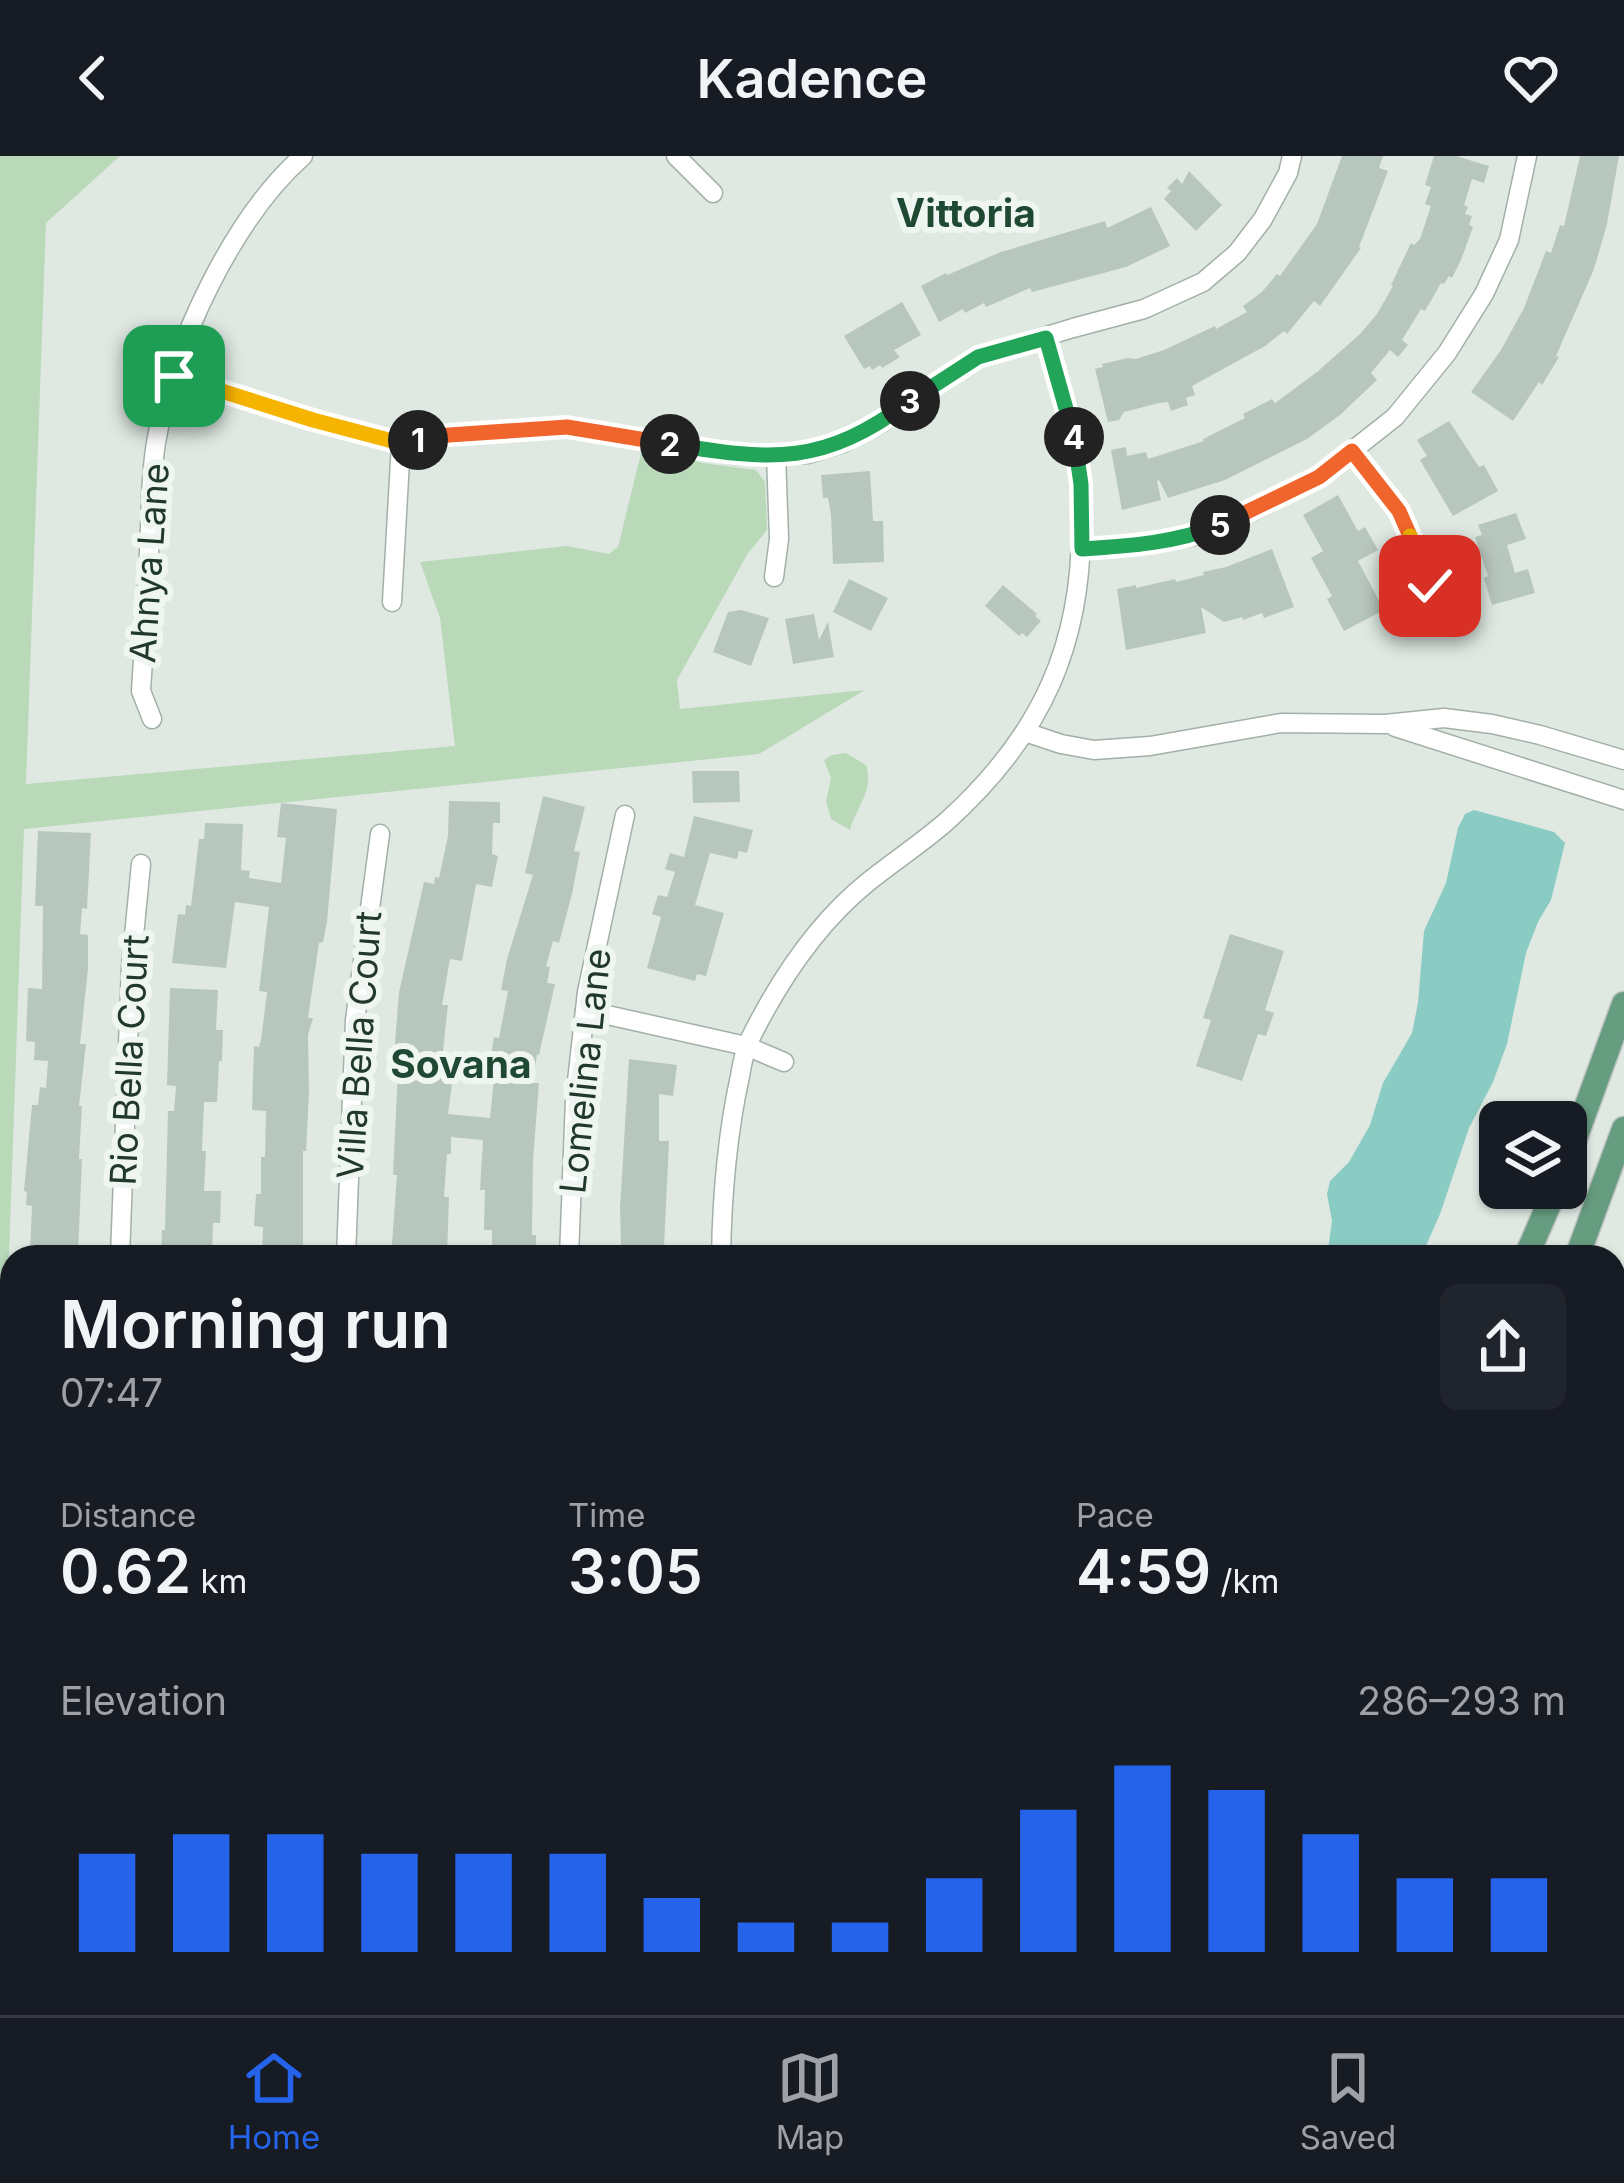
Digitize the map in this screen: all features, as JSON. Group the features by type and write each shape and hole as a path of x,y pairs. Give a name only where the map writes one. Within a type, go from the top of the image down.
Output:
{"main road":[{"path":"1587,1105 1624,1004"},
{"path":"1580,1245 1624,1129"},
{"path":"1531,1245 1547,1209"}],"street":[{"name":"Ahnya Lane","path":"152,719 141,691 158,432 193,322 231,245 286,170 302,156"},
{"path":"676,156 713,193"},
{"path":"174,376 400,443 567,427 735,454 808,454 844,443 881,423 978,357 1144,309 1203,282 1237,253 1263,219 1292,156"},
{"path":"1082,549 1194,536 1256,510 1319,477 1395,417 1447,353 1484,295 1509,240 1527,156"},
{"path":"721,1245 734,1102 746,1046 789,970 818,931 866,883 951,818 986,782 1025,732 1059,666 1081,577 1081,484 1074,434 1046,338"},
{"path":"392,602 400,443"},
{"path":"1352,451 1399,511 1430,586"},
{"path":"774,577 779,539 776,454"},
{"path":"1025,732 1094,750 1150,746 1281,723 1385,724 1444,718 1492,724 1624,760"},
{"path":"1385,724 1624,800"},
{"name":"Lomelina Lane","path":"569,1245 575,1099 585,1010 626,815"},
{"name":"Villa Bella Court","path":"346,1245 355,1020 380,835"},
{"name":"Rio Bella Court","path":"120,1245 131,966 141,864"},
{"path":"585,1010 746,1046 784,1062"}],"green space":[{"path":"0,156 120,156 46,223 26,784 455,746 440,618 420,562 567,546 609,554 618,547 642,449 756,470 765,482 767,530 748,553 677,680 680,709 865,690 759,754 24,829 9,1245 0,1245"},
{"path":"846,753 866,765 868,774 850,830 831,819 826,801 831,778 824,760"}],"water":[{"path":"1474,810 1554,832 1565,843 1551,900 1526,953 1507,1044 1493,1082 1479,1101 1426,1245 1329,1245 1330,1181 1349,1162 1370,1125 1383,1083 1412,1033 1424,931 1446,883 1465,814"}],"building":[{"path":"1342,156 1383,156 1379,168 1388,171 1361,248 1320,306 1314,301 1287,334 1284,331 1192,386 1195,395 1186,398 1188,405 1171,411 1168,402 1159,403 1124,412 1119,420 1108,422 1095,369 1164,350 1247,312 1243,306 1280,276 1317,224"},
{"path":"1434,156 1456,156 1489,166 1484,183 1472,179 1464,205 1473,227 1461,260 1452,278 1441,283 1425,311 1421,309 1402,340 1408,345 1398,357 1390,350 1371,373 1377,380 1307,439 1225,480 1168,498 1159,480 1161,500 1122,510 1111,450 1126,447 1127,456 1146,452 1148,459 1204,441 1245,418 1243,414 1272,399 1275,403 1360,334 1393,286 1411,243 1420,239 1431,206 1425,204 1431,187 1425,185"},
{"path":"1580,156 1619,156 1607,224 1559,357 1513,421 1471,392 1501,350 1546,251 1551,253 1560,225 1564,226"},
{"path":"1189,171 1222,205 1196,231 1164,199 1171,191 1167,188 1177,178 1182,184"},
{"path":"1151,207 1170,246 1126,267 1032,292 1030,288 986,307 984,303 965,313 963,309 939,322 921,286 1001,252 1105,221 1107,228"},
{"path":"902,302 921,335 894,350 900,357 882,368 864,369 844,336"},
{"path":"1449,421 1498,491 1453,516 1420,460 1427,456 1417,440"},
{"path":"870,471 873,521 883,521 884,562 833,564 831,515 828,498 823,498 821,475"},
{"path":"1338,495 1358,531 1365,527 1378,550 1358,561 1384,610 1344,631 1311,558 1323,551 1303,515"},
{"path":"1516,513 1526,539 1507,545 1515,573 1528,569 1535,593 1492,605 1475,537 1482,535 1478,525"},
{"path":"1272,549 1294,607 1264,618 1262,613 1224,622 1201,607 1206,633 1126,650 1117,589 1204,575"},
{"path":"849,579 888,598 871,631 833,612"},
{"path":"1003,585 1041,621 1027,637 1019,636 985,606"},
{"path":"741,610 769,618 751,666 713,652 728,612"},
{"path":"814,614 819,640 828,622 834,657 793,664 785,619"},
{"path":"692,771 739,771 740,802 693,803"},
{"path":"543,796 585,807 574,851 580,852 572,894 559,943 553,941 546,966 550,967 547,983 555,984 533,1083 539,1083 533,1160 532,1235 536,1235 536,1245 492,1245 492,1230 484,1230 485,1190 480,1190 483,1140 451,1137 444,1197 449,1197 447,1245 392,1245 398,1071 393,1071 399,992 424,882 434,884 435,877 439,878 449,801 500,802 500,823 493,823 492,854 498,856 492,887 476,884 462,961 450,959 442,1005 448,1005 442,1060 455,1061 448,1114 490,1118 495,1069 489,1068 508,991 501,990 533,875 525,873"},
{"path":"281,803 337,809 327,922 319,943 308,1018 313,1018 308,1035 303,1245 262,1245 263,1227 254,1226 256,1194 261,1194 261,1157 265,1157 266,1111 252,1110 254,1046 259,1047 261,1040 267,992 259,991 269,907 235,902 226,968 172,963 178,914 185,915 186,905 191,906 205,823 243,824 241,870 250,871 249,878 281,883 286,838 277,837"},
{"path":"694,816 753,830 747,853 739,851 737,859 710,853 695,905 724,913 706,976 697,974 695,981 647,968 661,917 652,914 658,895 667,897 675,872 665,869 670,853 684,857"},
{"path":"38,831 91,833 87,909 82,908 80,934 88,935 88,969 80,1044 86,1044 79,1106 78,1245 30,1245 32,1206 26,1205 24,1191 32,1105 38,1105 40,1087 46,1088 48,1061 34,1060 35,1042 26,1041 28,988 42,989 43,906 35,906"},
{"path":"1230,934 1284,951 1265,1010 1274,1013 1266,1036 1258,1034 1242,1081 1196,1066 1211,1020 1203,1018"},
{"path":"170,988 218,990 216,1030 223,1030 222,1061 217,1102 204,1102 202,1151 206,1151 204,1191 221,1191 220,1223 213,1223 212,1245 161,1245 168,1111 174,1111 176,1086 167,1085"},
{"path":"629,1059 677,1065 673,1096 659,1094 659,1141 669,1141 664,1245 621,1245"}],"district":[{"name":"Vittoria","path":"966,213"},
{"name":"Sovana","path":"461,1064"}],"route":[{"path":"174,376 400,443 567,427 735,454 808,454 844,443 881,423 978,357 1046,338 1074,434 1082,549 1194,536 1319,477 1352,451 1399,511 1430,586"}]}
